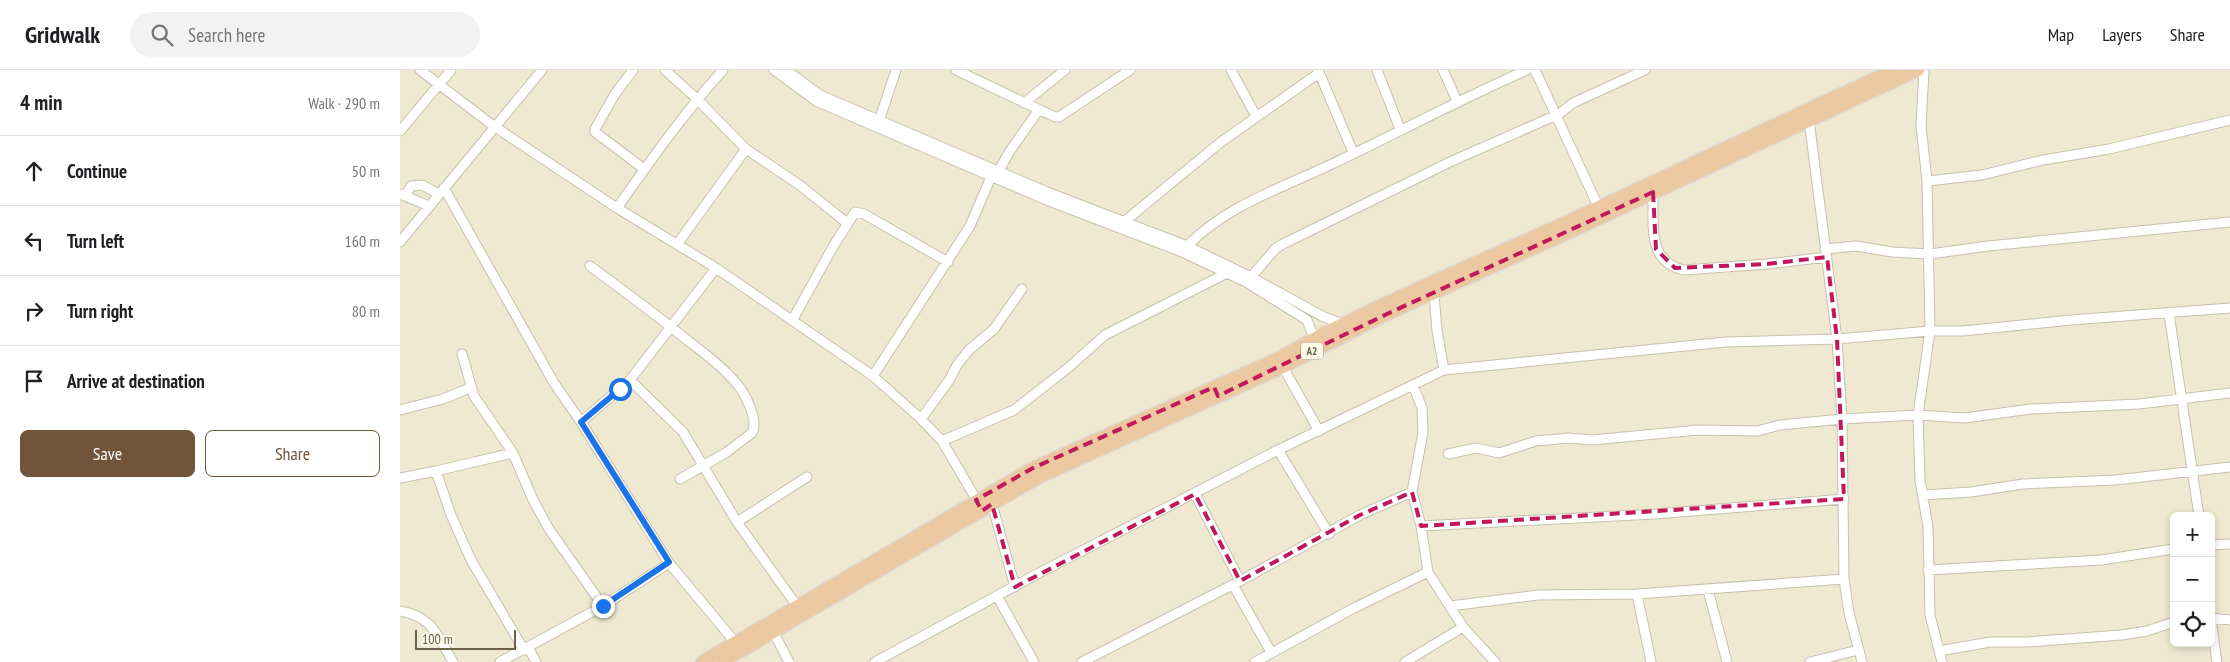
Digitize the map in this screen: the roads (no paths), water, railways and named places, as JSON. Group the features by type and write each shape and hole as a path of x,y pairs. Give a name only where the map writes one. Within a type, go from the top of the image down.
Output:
{"highway":[{"name":"A2","path":"702,662 797,606 984,505 1216,392 1342,324 1894,70"},
{"name":"A2","path":"1216,392 1283,367 1345,333 1918,70"},
{"name":"A2","path":"722,662 984,505"}],"street":[{"path":"420,70 495,126 617,208 678,243 716,268 873,376 921,419 942,442 984,505 1015,587"},
{"path":"400,131 451,70"},
{"path":"400,242 542,70"},
{"path":"633,70 615,94 595,132 644,169"},
{"path":"665,70 697,99 746,149 801,186 847,223"},
{"path":"617,208 697,99 723,70"},
{"path":"774,70 816,101 1182,252 1246,282 1307,320 1314,338"},
{"path":"786,70 820,95 995,174 1125,221 1187,246 1251,277 1322,316 1342,324"},
{"path":"879,121 896,70"},
{"path":"956,70 1038,111 1059,117 1130,70"},
{"path":"1024,103 1065,70"},
{"path":"1231,70 1256,116"},
{"path":"1377,70 1400,129"},
{"path":"1443,70 1457,101"},
{"path":"1187,246 1196,236 1233,210 1263,194 1327,166 1457,101 1527,70"},
{"path":"1534,70 1598,206"},
{"path":"1251,277 1276,248 1283,244 1443,165 1557,116 1573,103 1645,70"},
{"path":"1924,70 1921,126 1927,181 1930,254 1930,332 1918,415 1920,480 1928,526 1930,615 1942,662"},
{"path":"1125,221 1221,142 1319,72 1353,152"},
{"path":"873,376 948,262 970,226 995,174 1038,111"},
{"path":"1809,120 1837,339 1842,418 1844,579 1862,662"},
{"path":"1927,181 1982,174 2043,160 2109,149 2230,120"},
{"path":"678,243 746,149"},
{"path":"429,206 402,194 411,186 417,184 442,191 554,383 581,422 669,562 735,642"},
{"path":"1653,192 1656,249 1665,262 1675,268 1684,270 1767,264 1856,246 1892,252 1930,254 1988,246 2230,222"},
{"path":"793,320 847,223 852,215 859,212 948,262"},
{"path":"590,266 671,326 714,361 738,385 755,424 755,428 748,437 680,479"},
{"path":"581,422 630,380 716,268"},
{"path":"942,442 1014,410 1068,368 1105,335 1227,273"},
{"path":"921,419 950,379 957,365 969,350 994,329 1022,290"},
{"path":"1434,293 1437,331 1444,370"},
{"path":"875,662 997,596 1278,450 1444,370 1726,342 1837,339 1963,331 2071,320 2230,308"},
{"path":"2169,314 2183,399 2197,512"},
{"path":"462,354 470,388 514,453 532,500 549,529 603,606"},
{"path":"1283,367 1319,431"},
{"path":"630,380 683,432 737,522 797,606"},
{"path":"1413,385 1422,408 1423,432 1412,492 1421,526 1428,572 1463,627 1495,662"},
{"path":"400,410 442,399 470,388"},
{"path":"1448,454 1476,448 1499,453 1536,441 1570,438 1592,440 1698,430 1757,431 1842,418 1918,415 1965,418 2030,409 2139,404 2230,393"},
{"path":"1278,450 1329,534"},
{"path":"400,478 514,453"},
{"path":"1923,495 1971,492 2023,484 2116,480 2230,467"},
{"path":"436,471 451,515 471,560 536,662"},
{"path":"737,522 807,477"},
{"path":"1082,662 1329,534 1360,515 1412,492"},
{"path":"1195,494 1236,583 1271,652"},
{"path":"1421,526 1665,513 1844,499"},
{"path":"2215,545 2230,544"},
{"path":"1928,570 2100,560 2170,550"},
{"path":"500,662 603,606 669,562"},
{"path":"1255,662 1428,572"},
{"path":"1450,606 1538,595 1636,594 1844,579"},
{"path":"1708,590 1727,662"},
{"path":"1636,594 1651,662"},
{"path":"997,596 1034,662"},
{"path":"400,611 415,614 430,624 453,662"},
{"path":"2215,618 2230,620"},
{"path":"1939,651 1990,642 2027,642 2121,635 2147,631 2170,623"},
{"path":"1405,662 1463,627"},
{"path":"773,631 789,662"},
{"path":"2215,647 2217,662"},
{"path":"1810,662 1858,650"}]}
